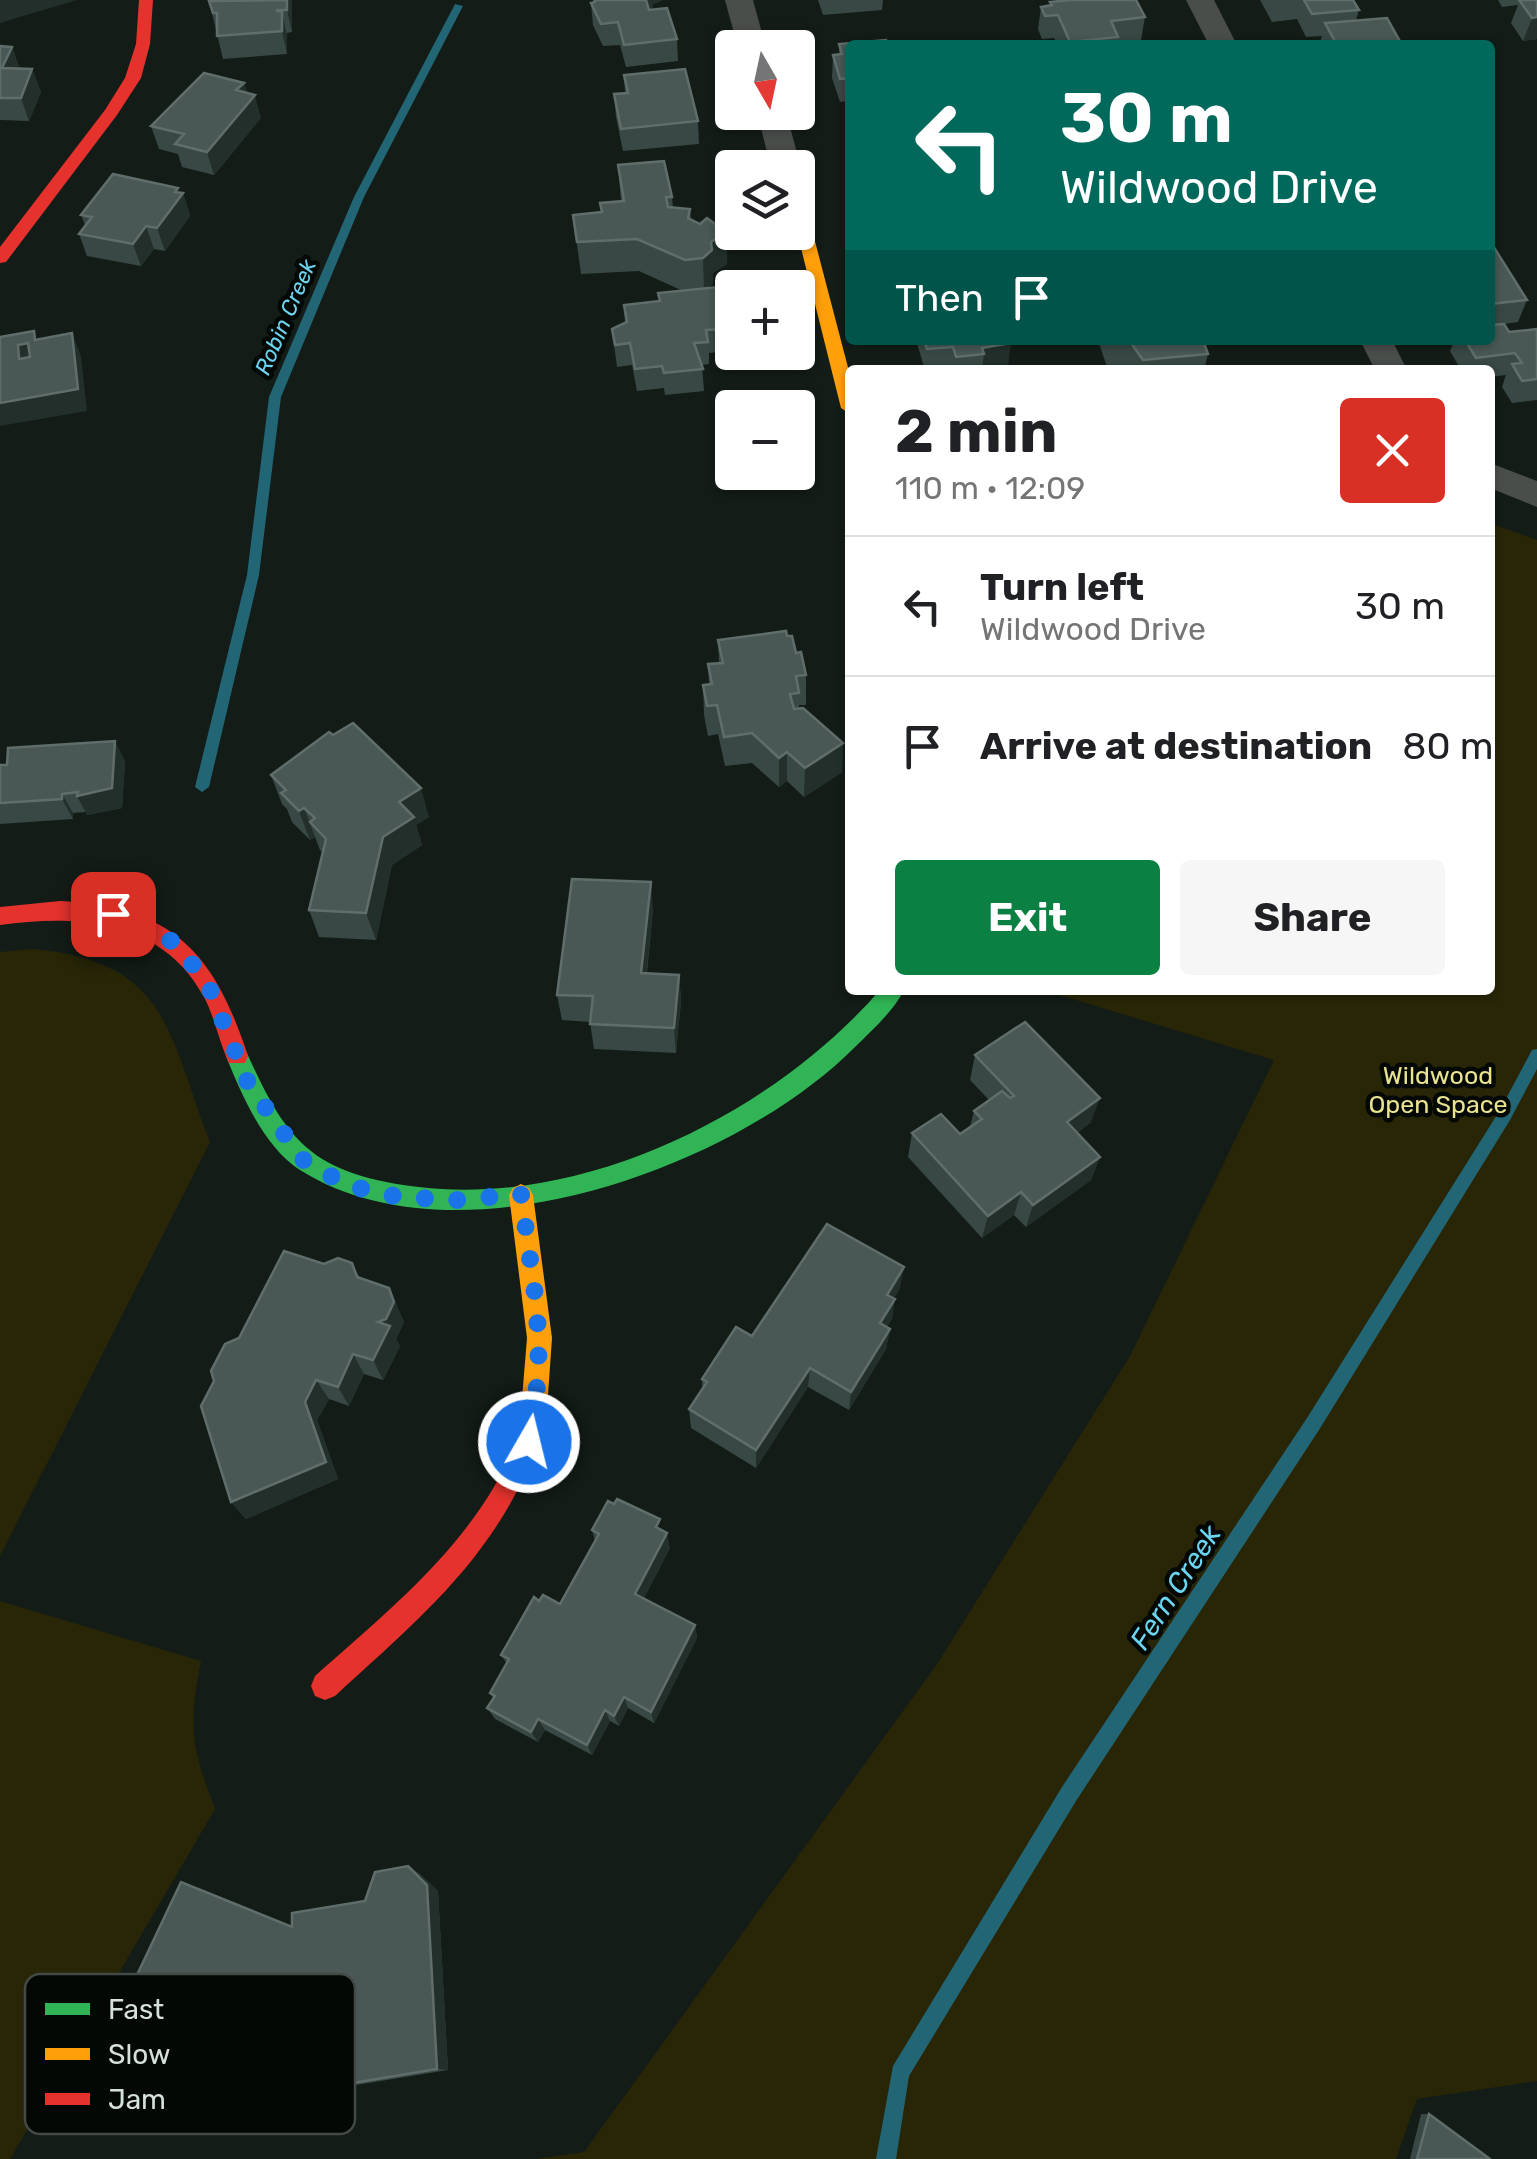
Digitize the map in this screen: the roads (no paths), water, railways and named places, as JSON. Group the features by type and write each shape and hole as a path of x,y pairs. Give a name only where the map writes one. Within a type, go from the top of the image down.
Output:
{"street":[{"path":"0,258 134,78 146,0"},
{"path":"739,0 747,30"},
{"path":"1200,0 1221,40"},
{"path":"809,250 845,389"},
{"path":"1495,477 1537,495"},
{"path":"0,916 69,908 152,925 178,947 207,982 248,1083 302,1159 346,1185 399,1197 458,1200 521,1194 628,1171 712,1136 788,1093 845,1046 890,995"},
{"path":"325,1686 462,1557 496,1509 529,1442 539,1372 537,1309 521,1194"}],"waterway":[{"name":"Robin Creek","path":"202,787 253,575 275,397 359,197 458,6"},
{"name":"Fern Creek","path":"886,2159 900,2073 1069,1794 1313,1424 1505,1115 1537,1055"}],"park label":[{"name":"Wildwood Open Space","path":"1438,1090"}]}
